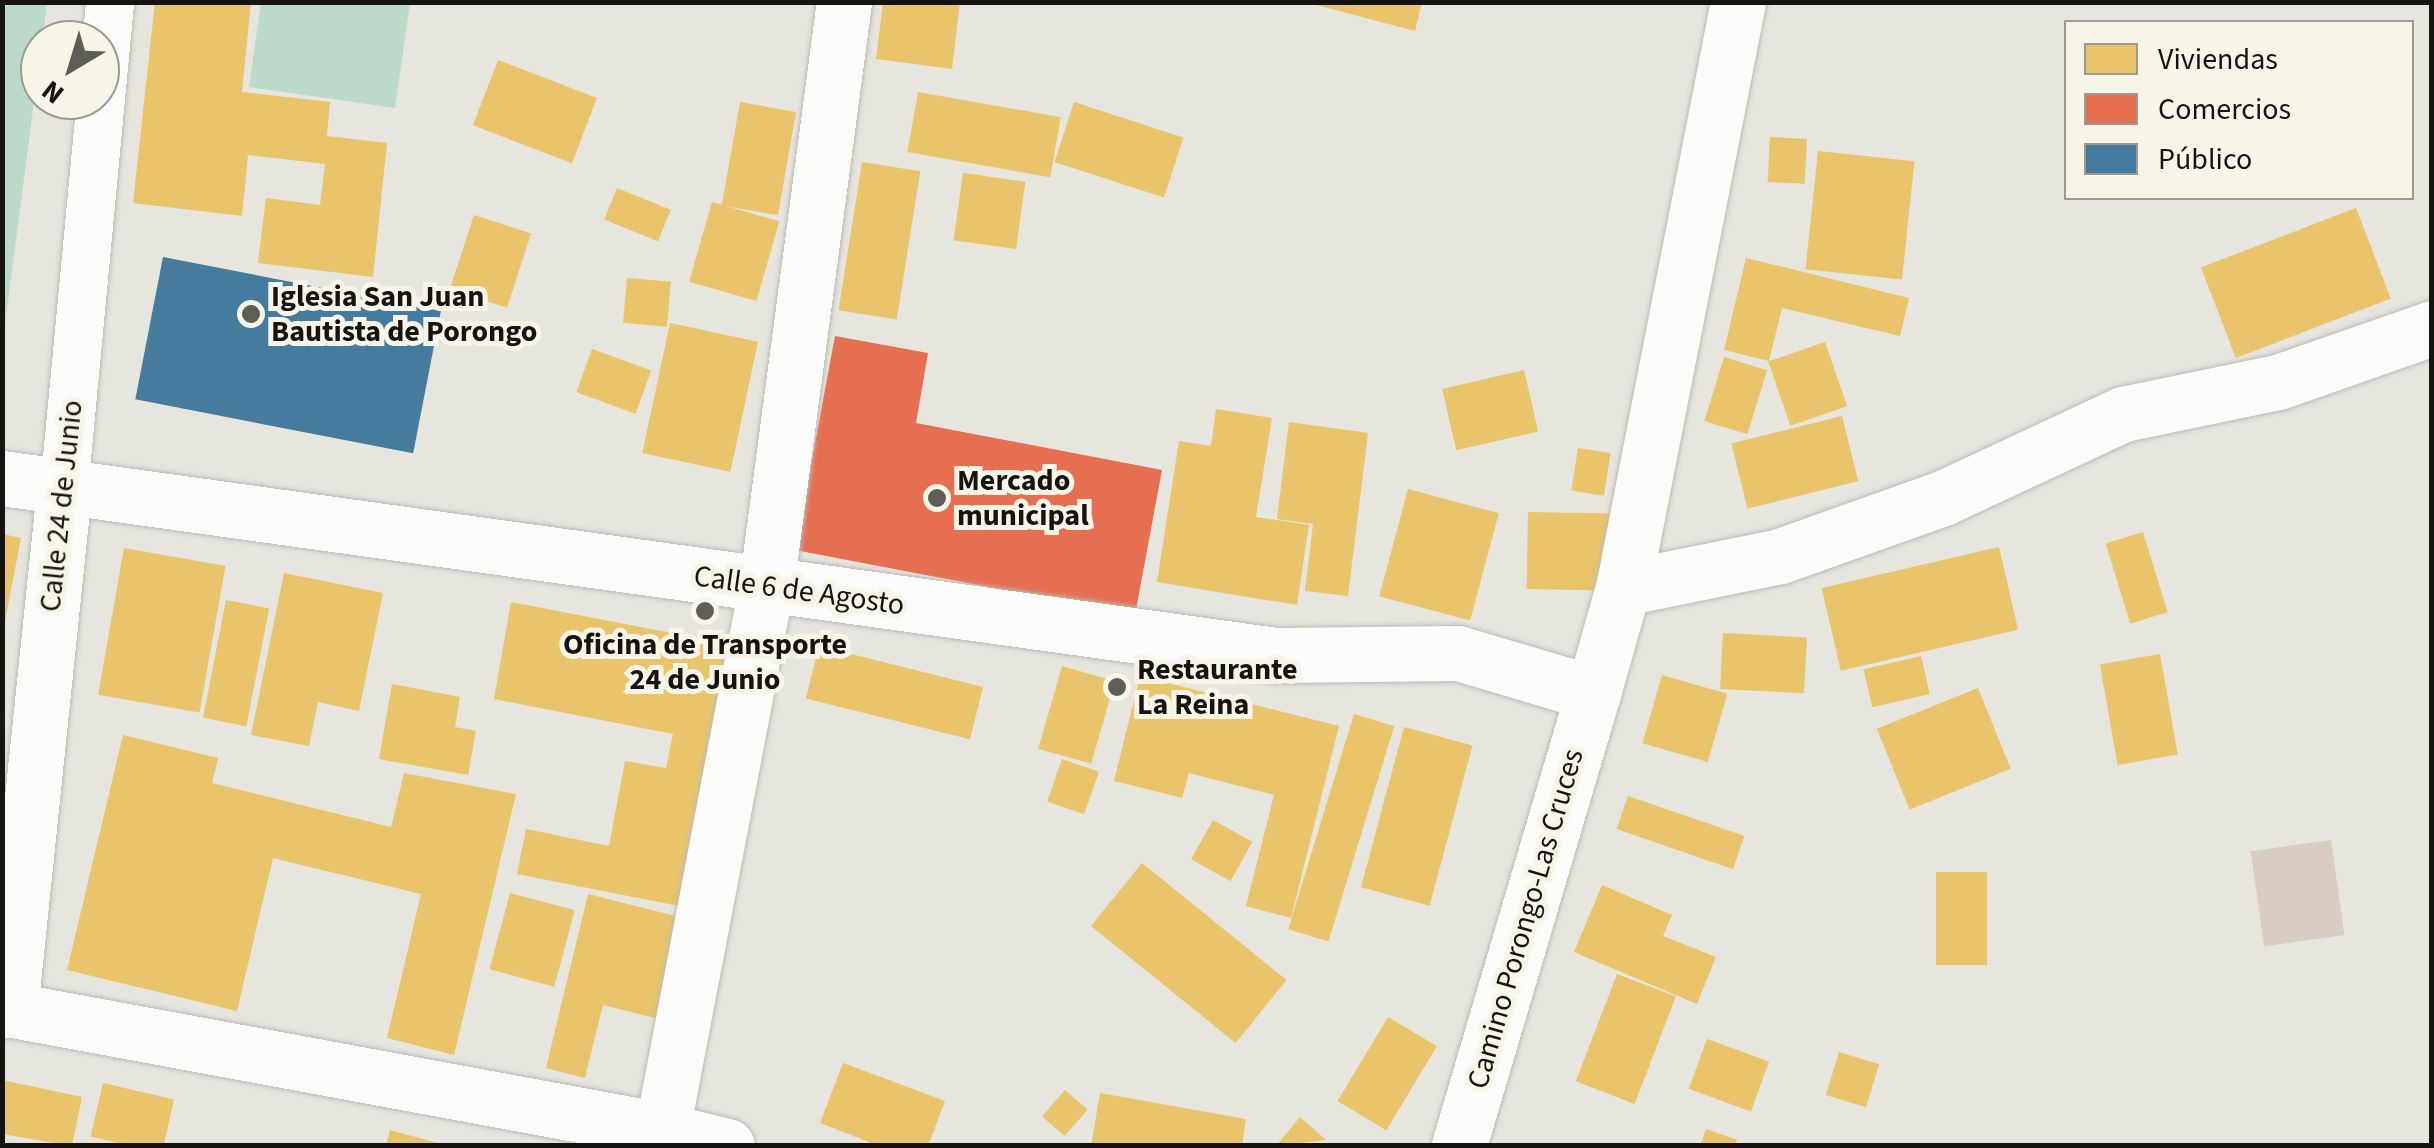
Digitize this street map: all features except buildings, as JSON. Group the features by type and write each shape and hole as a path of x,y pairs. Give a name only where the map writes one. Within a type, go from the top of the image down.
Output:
{"street":[{"name":"Calle 24 de Junio","path":"6,1009 64,490 110,2"},
{"path":"662,1130 766,588 844,2"},
{"name":"Camino Porongo-Las Cruces","path":"1460,1146 1624,588 1738,2"},
{"path":"1624,588 1780,556 1943,498 2123,414 2278,382 2432,328"},
{"name":"Calle 6 de Agosto","path":"2,478 64,490 766,588 1276,655 1458,653 1593,692"},
{"path":"6,1009 662,1130 727,1146"}],"green space":[{"path":"2,3 47,3 45,20 20,20 20,120 32,120 3,339"},
{"path":"261,3 410,3 395,108 249,87"}],"place":[{"name":"Iglesia San Juan Bautista de Porongo","path":"251,314"},
{"name":"Mercado municipal","path":"937,498"},
{"name":"Oficina de Transporte 24 de Junio","path":"705,611"},
{"name":"Restaurante La Reina","path":"1117,687"}]}
